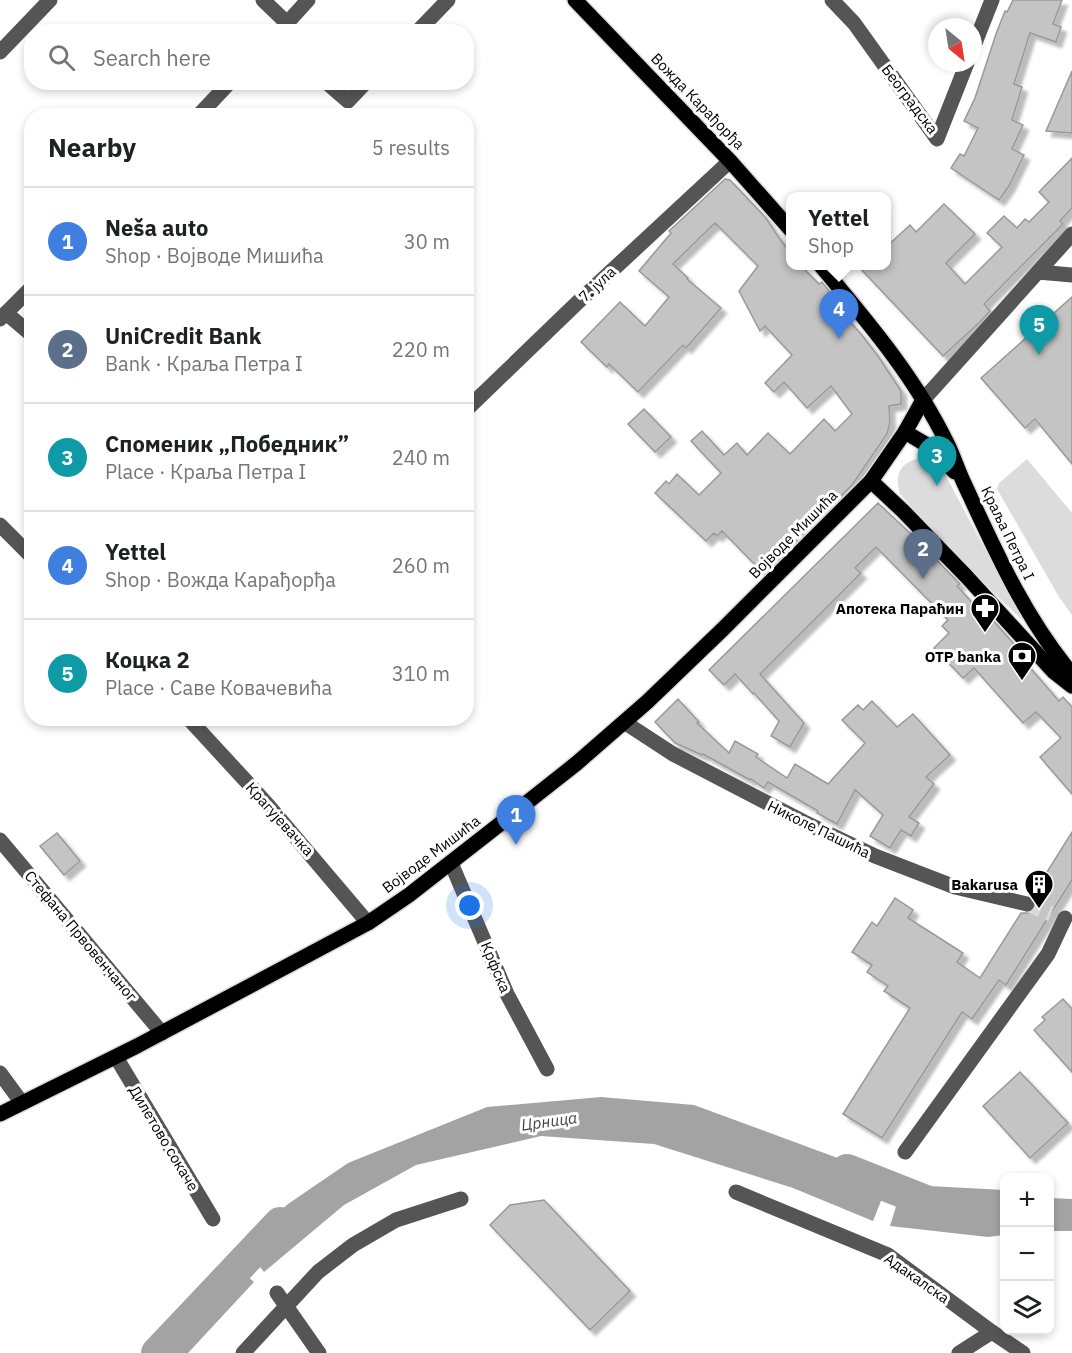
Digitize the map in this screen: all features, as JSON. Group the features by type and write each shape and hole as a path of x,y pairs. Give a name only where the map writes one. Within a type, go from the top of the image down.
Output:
{"main road":[{"name":"Вожда Карађорђа","path":"575,0 730,161 786,224"},
{"path":"824,270 893,354 923,400 905,432 871,481 966,576 1053,671 1072,686"},
{"name":"Краља Петра I","path":"923,400 947,444 1030,618 1072,674"},
{"path":"905,432 927,445 962,478"},
{"name":"Војводе Мишића","path":"0,1114 162,1033 368,923 397,904 568,770 624,722 723,629 871,481"}],"street":[{"path":"25,24 50,0"},
{"path":"263,0 281,24"},
{"path":"286,24 308,0"},
{"path":"425,24 448,0"},
{"name":"Београдска","path":"832,0 854,23 937,139 963,72"},
{"path":"982,25 992,0"},
{"path":"2,46 24,25"},
{"path":"206,108 222,90"},
{"path":"336,90 348,100 358,90"},
{"name":"7. јула","path":"474,402 585,295 730,161"},
{"path":"923,400 1072,234"},
{"path":"1038,272 1072,275"},
{"path":"24,295 3,316 24,330"},
{"path":"0,525 24,549"},
{"name":"Николе Пашића","path":"624,722 682,759 874,856 955,887 1027,904"},
{"name":"Крагујевачка","path":"195,726 268,805 368,923"},
{"name":"Стефана Првовенчаног","path":"0,840 162,1033"},
{"name":"Крфска","path":"451,863 507,994 547,1069"},
{"path":"905,1152 1048,954 1063,918"},
{"name":"Дилетово сокаче","path":"116,1057 213,1219"},
{"path":"0,1073 22,1103"},
{"name":"Адакалска","path":"736,1192 888,1256 1023,1353"},
{"path":"243,1353 318,1272 353,1245 396,1220 461,1199"},
{"path":"277,1293 319,1353"},
{"path":"959,1353 992,1332"}],"shaded area":[{"path":"926,457 938,461 1023,621 949,549 900,494 898,479 902,468 911,461"},
{"path":"1027,459 1072,513 1072,615 1059,597 997,489 999,483"}],"water":[{"path":"601,1097 694,1105 835,1157 889,1181 873,1221 793,1188 654,1144 541,1136 416,1165 344,1205 264,1272 243,1244 288,1204 348,1163 487,1107"},
{"path":"903,1184 1000,1194 1000,1236 988,1237 890,1226"},
{"path":"1054,1198 1072,1199 1072,1231 1054,1231"},
{"path":"229,1260 254,1282 188,1353 143,1353"}],"building":[{"path":"1013,0 1062,0 1053,24 1061,27 1056,42 1030,33 1014,84 1022,87 1012,120 1023,125 1012,149 1024,155 1009,186 999,200 951,168 960,154 964,156 978,128 964,121 975,98 1005,11 1007,12"},
{"path":"1072,71 1072,133 1046,131"},
{"path":"1072,158 1072,208 1060,221 1063,224 984,304 990,311 943,356 862,270 891,270 891,242 910,225 916,232 944,204 975,234 946,263 965,284 1002,247 987,233 1004,216 1017,228 1025,219 1029,222 1049,202 1039,192"},
{"path":"725,179 730,180 766,218 786,247 786,270 805,270 819,284 822,282 846,312 843,314 878,356 901,391 901,404 889,406 890,422 887,434 852,485 763,573 722,531 717,536 714,533 706,541 655,493 666,481 669,484 677,474 699,495 721,473 691,441 702,431 724,455 737,443 747,455 768,433 790,454 824,419 835,431 852,414 831,386 807,408 784,382 774,392 765,383 792,355 765,326 760,331 739,291 758,266 715,223 673,264 721,308 686,348 683,345 638,392 609,364 607,367 581,342 620,302 645,326 669,297 639,271 671,233 669,231"},
{"path":"1072,297 1072,464 1035,419 1025,428 981,378"},
{"path":"644,409 671,437 655,452 628,424"},
{"path":"878,503 960,584 957,586 979,610 982,608 1059,701 1063,697 1072,707 1072,794 1040,757 1061,738 1036,712 1023,723 974,668 963,678 934,648 949,633 942,626 948,620 876,547 855,568 861,573 760,674 804,723 790,747 771,736 779,721 735,674 724,685 709,670"},
{"path":"678,699 699,722 697,723 729,753 735,741 758,754 756,757 787,778 795,764 828,784 865,743 842,720 858,705 863,710 872,701 897,727 913,714 950,755 926,777 934,784 909,817 919,823 911,836 901,830 890,848 870,836 883,815 855,790 837,824 768,782 764,788 703,754 675,743 655,722"},
{"path":"1072,832 1072,880 1006,985 999,980 972,1019 962,1012 882,1138 843,1114 910,1008 884,991 888,986 867,972 872,965 852,952 872,922 877,926 895,898 913,910 908,918 963,953 957,962 980,978 1021,913 1034,910 1036,902 1032,896"},
{"path":"57,833 80,861 64,875 40,846"},
{"path":"1063,999 1072,1009 1072,1072 1034,1030 1045,1020 1042,1017"},
{"path":"1020,1072 1068,1123 1030,1158 983,1106"},
{"path":"544,1200 630,1291 590,1330 490,1225 510,1205"}],"waterway":[{"name":"Црница","path":"847,1170 928,1202 1000,1206"},
{"name":"Црница","path":"157,1353 280,1223"}],"tunnel":[{"path":"1027,904 1051,914"}],"place":[{"name":"Yettel","path":"839,339"},
{"name":"Коцка 2","path":"1039,355"},
{"name":"Споменик „Победник”","path":"937,486"},
{"name":"UniCredit Bank","path":"923,579"},
{"name":"Апотека Параћин","path":"985,634"},
{"name":"OTP banka","path":"1022,682"},
{"name":"Neša auto","path":"516,845"},
{"name":"Bakarusa","path":"1039,910"}]}
